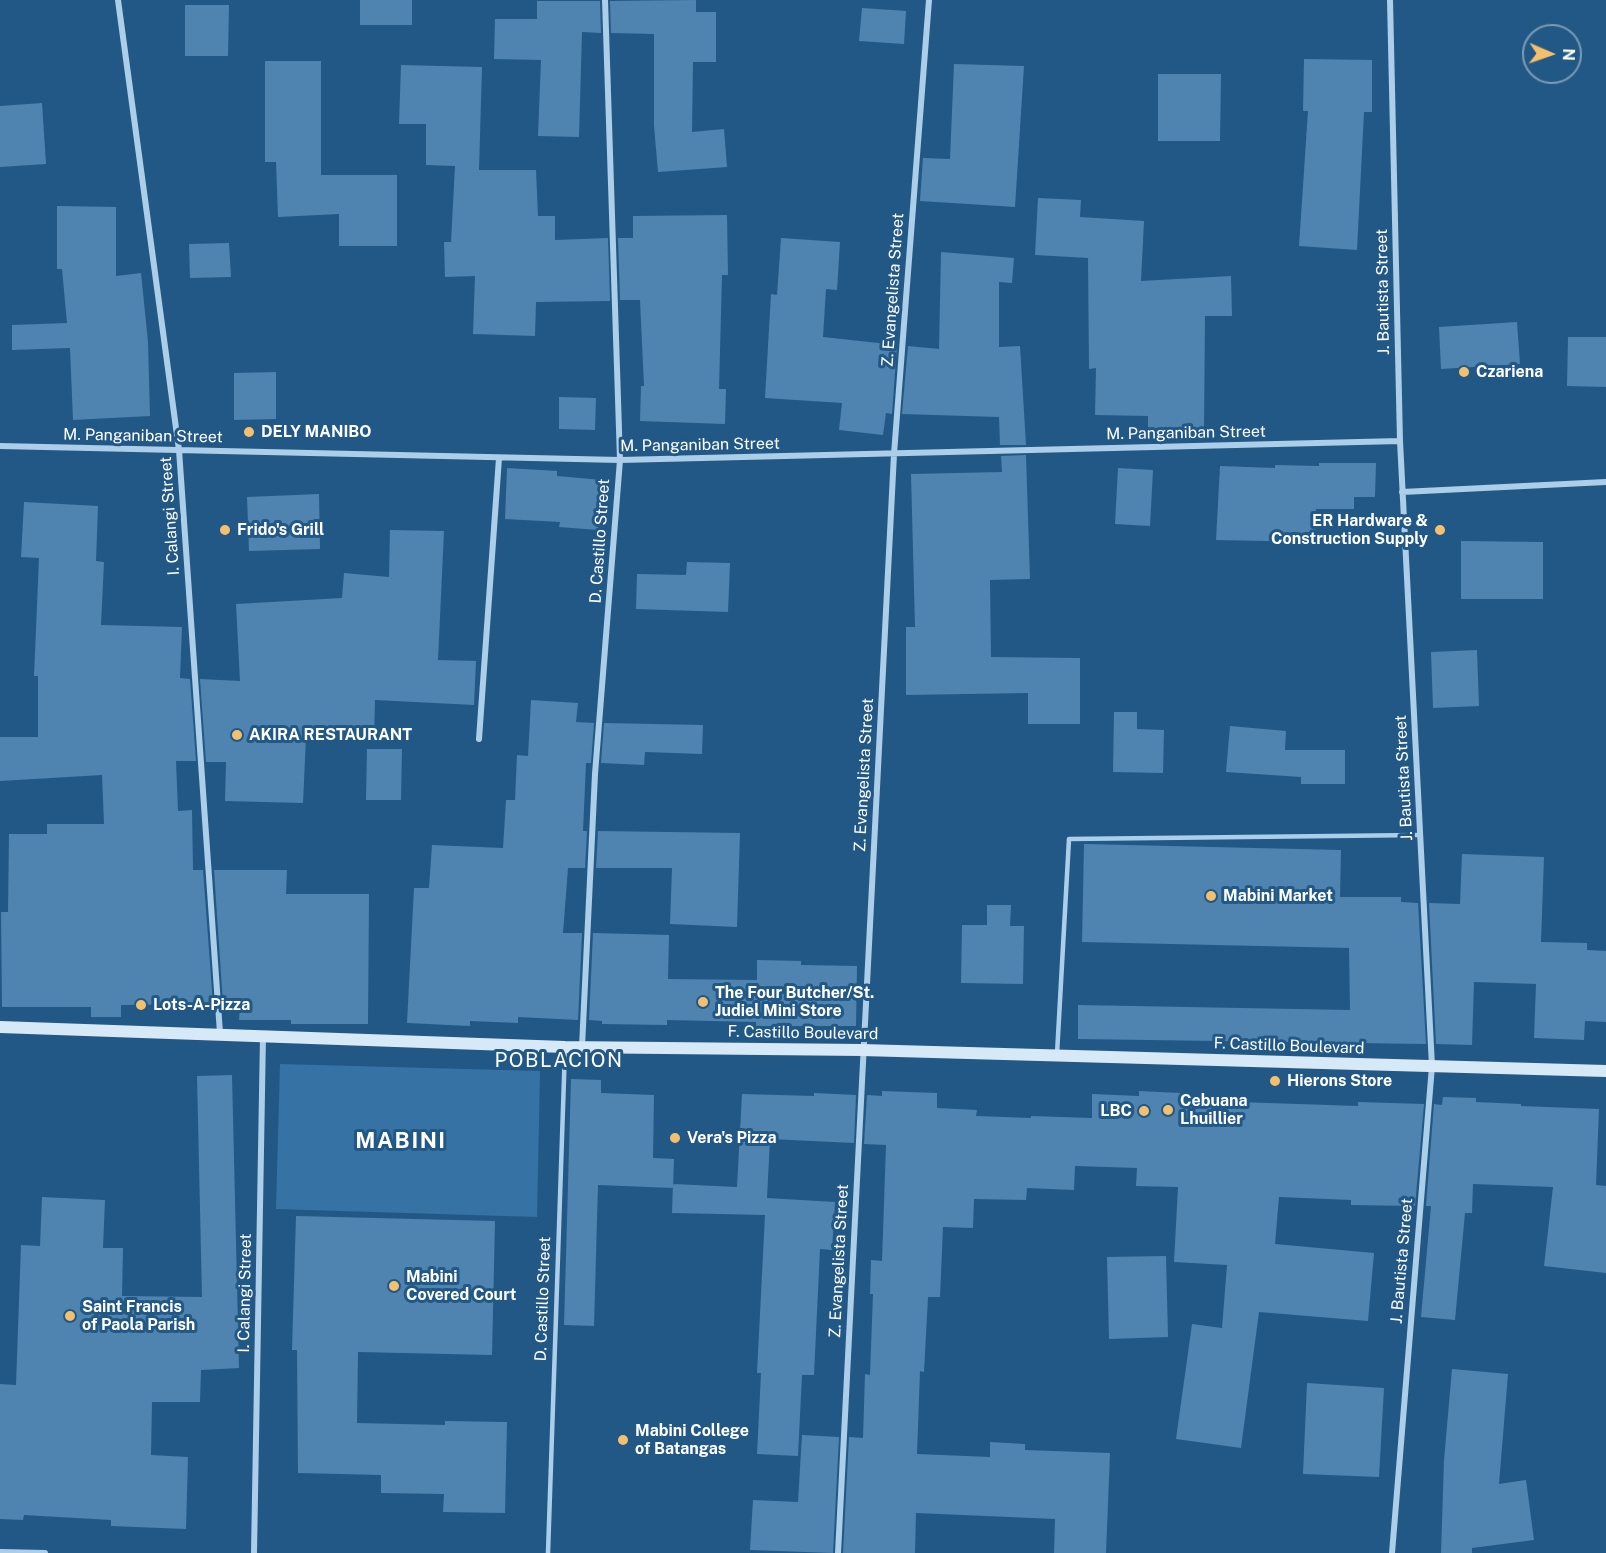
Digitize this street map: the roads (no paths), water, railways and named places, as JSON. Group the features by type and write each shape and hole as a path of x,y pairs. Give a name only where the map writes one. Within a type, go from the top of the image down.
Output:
{"main road":[{"name":"F. Castillo Boulevard","path":"0,1027 263,1034 565,1047 862,1050 1606,1071"}],"street":[{"name":"I. Calangi Street","path":"118,0 179,450 220,1033"},
{"name":"D. Castillo Street","path":"582,1047 595,774 620,460 605,0"},
{"name":"Z. Evangelista Street","path":"838,1553 894,454 929,0"},
{"name":"J. Bautista Street","path":"1390,0 1402,492 1432,1066 1392,1553"},
{"name":"M. Panganiban Street","path":"0,446 620,460 1400,441"},
{"path":"479,739 499,458"},
{"path":"1402,492 1606,482"},
{"name":"I. Calangi Street","path":"254,1553 263,1034"},
{"path":"0,1552 45,1553"}],"lane":[{"path":"1057,1056 1069,839 1420,835"},
{"name":"D. Castillo Street","path":"548,1553 565,1047"}],"place":[{"name":"Czariena","path":"1464,372"},
{"name":"DELY MANIBO","path":"249,432"},
{"name":"Frido's Grill","path":"225,530"},
{"name":"ER Hardware & Construction Supply","path":"1440,530"},
{"name":"AKIRA RESTAURANT","path":"237,735"},
{"name":"Mabini Market","path":"1211,896"},
{"name":"The Four Butcher/St. Judiel Mini Store","path":"703,1002"},
{"name":"Lots-A-Pizza","path":"141,1005"},
{"name":"Hierons Store","path":"1275,1081"},
{"name":"Cebuana Lhuillier","path":"1168,1110"},
{"name":"LBC","path":"1144,1111"},
{"name":"Vera's Pizza","path":"675,1138"},
{"name":"Mabini Covered Court","path":"394,1286"},
{"name":"Saint Francis of Paola Parish","path":"70,1316"},
{"name":"Mabini College of Batangas","path":"623,1440"}],"district":[{"name":"POBLACION","path":"559,1061"},
{"name":"MABINI","path":"401,1141"}]}
